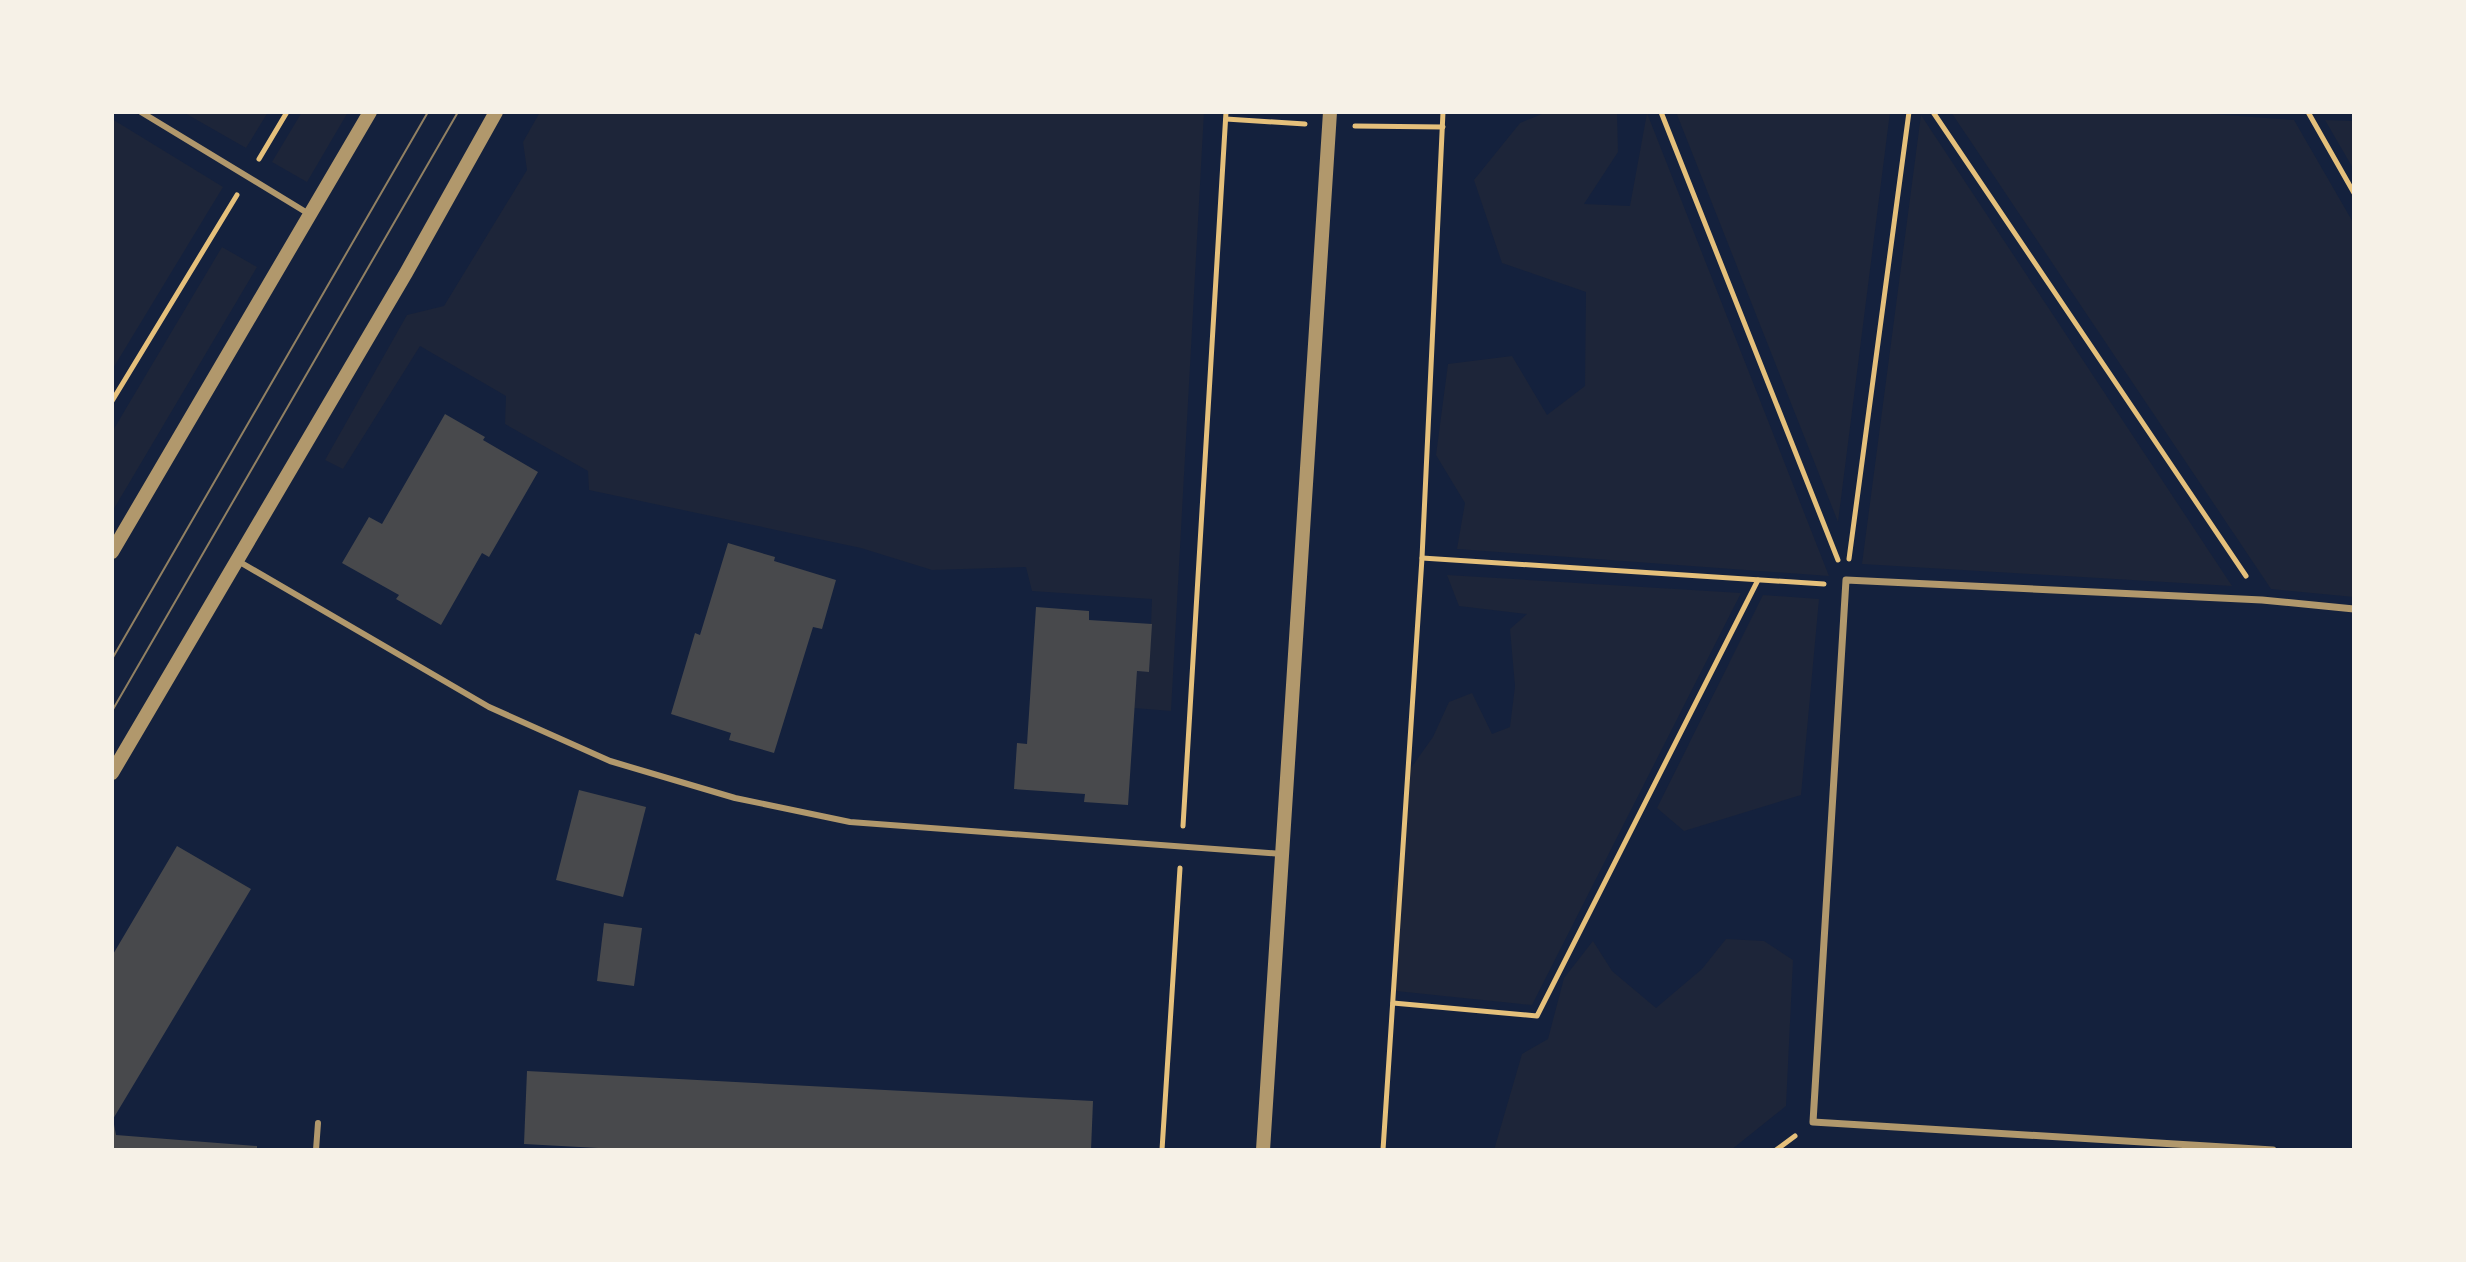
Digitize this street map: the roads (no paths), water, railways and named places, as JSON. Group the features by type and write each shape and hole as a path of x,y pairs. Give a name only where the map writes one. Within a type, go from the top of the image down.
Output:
{"street":[{"path":"112,552 370,112"},
{"path":"112,773 406,273 496,112"},
{"path":"1263,1150 1330,112"},
{"path":"2273,1150 1813,1122 1846,583 2262,600 2354,609"}],"lane":[{"path":"141,112 309,214"},
{"path":"237,560 489,707 610,761 735,798 850,822 1282,854"},
{"path":"316,1150 318,1123"}],"tram line":[{"path":"112,659 428,112"},
{"path":"112,711 458,112"}]}
